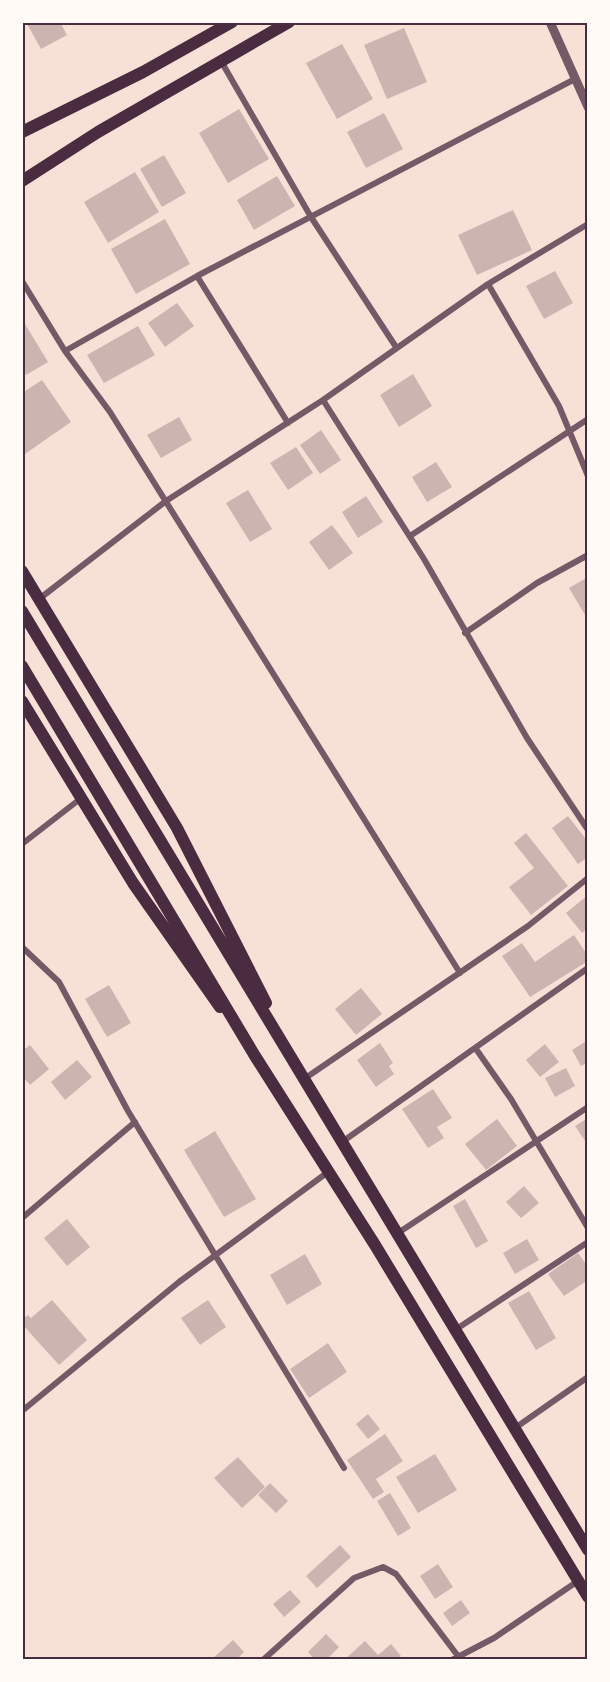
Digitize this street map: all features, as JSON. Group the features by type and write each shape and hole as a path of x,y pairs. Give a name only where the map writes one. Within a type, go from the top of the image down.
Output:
{"highway":[{"path":"22,132 143,72 232,22"},
{"path":"22,181 98,132 289,22"},
{"path":"22,571 177,828 304,1079"},
{"path":"22,611 588,1551"},
{"path":"22,666 255,1056 329,1172 588,1597"},
{"path":"22,701 80,799 179,953 255,1056"}],"street":[{"path":"550,22 588,107"},
{"path":"221,61 311,217 396,347"},
{"path":"65,351 197,276 575,79"},
{"path":"38,599 166,501 323,400 488,284 588,225"},
{"path":"197,276 288,423"},
{"path":"22,281 65,351 110,412 460,973"},
{"path":"488,284 559,406 588,476"},
{"path":"323,400 410,536 527,738 588,830"},
{"path":"410,536 588,419"},
{"path":"465,633 537,583 588,555"},
{"path":"22,844 80,799"},
{"path":"304,1079 528,926 588,878"},
{"path":"22,947 59,982 135,1122 344,1468"},
{"path":"342,1142 588,968"},
{"path":"476,1049 537,1142 588,1228"},
{"path":"398,1233 588,1107"},
{"path":"22,1218 135,1122"},
{"path":"22,1411 214,1254 329,1172"},
{"path":"455,1330 588,1242"},
{"path":"515,1428 588,1377"},
{"path":"263,1659 354,1578 383,1567 396,1574 459,1657"},
{"path":"452,1659 494,1638 578,1581"}],"building":[{"path":"26,22 60,22 67,35 41,49"},
{"path":"404,28 427,82 387,99 364,45"},
{"path":"342,44 373,99 337,119 306,63"},
{"path":"239,109 269,159 228,183 199,133"},
{"path":"384,113 403,149 366,168 347,132"},
{"path":"164,155 186,193 162,207 140,169"},
{"path":"135,172 159,212 108,243 84,202"},
{"path":"277,176 295,206 254,230 237,200"},
{"path":"513,210 532,250 477,275 458,235"},
{"path":"165,219 190,264 136,294 111,249"},
{"path":"555,271 573,303 544,319 526,286"},
{"path":"177,303 194,326 165,347 148,323"},
{"path":"22,319 48,362 26,375 22,368"},
{"path":"138,326 155,355 104,383 87,355"},
{"path":"413,374 432,406 399,427 380,395"},
{"path":"42,380 71,422 22,456 22,393"},
{"path":"179,417 192,440 161,458 147,435"},
{"path":"321,430 341,460 320,474 300,445"},
{"path":"296,447 313,473 288,490 270,463"},
{"path":"436,462 452,487 427,502 412,477"},
{"path":"248,490 272,529 250,542 226,503"},
{"path":"366,496 383,522 358,538 342,512"},
{"path":"332,525 353,553 329,570 309,542"},
{"path":"588,577 588,620 569,588"},
{"path":"568,816 588,842 588,857 578,864 552,828"},
{"path":"526,833 568,886 531,915 509,887 534,868 514,843"},
{"path":"588,895 588,928 582,933 566,913"},
{"path":"574,935 588,956 588,961 530,997 502,956 522,943 535,962"},
{"path":"109,985 131,1023 107,1037 85,999"},
{"path":"361,988 382,1014 356,1035 335,1009"},
{"path":"588,1040 588,1062 581,1066 572,1050"},
{"path":"380,1043 393,1063 389,1066 394,1074 376,1087 357,1060"},
{"path":"545,1044 559,1062 540,1077 526,1060"},
{"path":"30,1045 49,1069 30,1085 22,1076 22,1051"},
{"path":"77,1060 92,1077 65,1100 51,1082"},
{"path":"566,1068 575,1086 555,1097 545,1078"},
{"path":"433,1089 452,1118 437,1127 444,1138 428,1148 402,1109"},
{"path":"588,1118 588,1145 575,1126"},
{"path":"497,1119 517,1146 486,1170 465,1144"},
{"path":"215,1131 256,1199 224,1217 184,1150"},
{"path":"524,1186 539,1203 521,1218 506,1202"},
{"path":"465,1199 488,1241 476,1248 453,1206"},
{"path":"67,1219 90,1247 67,1266 44,1238"},
{"path":"527,1239 539,1260 515,1274 503,1253"},
{"path":"578,1253 588,1267 588,1280 564,1296 548,1274"},
{"path":"305,1254 322,1284 287,1305 270,1275"},
{"path":"529,1291 556,1338 536,1350 508,1303"},
{"path":"52,1300 87,1340 59,1365 22,1324 22,1320 28,1315 31,1318"},
{"path":"208,1300 226,1327 200,1345 181,1318"},
{"path":"328,1343 347,1372 309,1398 290,1369"},
{"path":"368,1414 380,1429 368,1439 356,1424"},
{"path":"385,1434 403,1461 376,1479 384,1492 373,1499 347,1460"},
{"path":"435,1454 457,1490 418,1513 396,1477"},
{"path":"238,1457 265,1487 242,1508 214,1478"},
{"path":"270,1483 288,1501 276,1513 258,1495"},
{"path":"390,1493 411,1528 398,1536 377,1501"},
{"path":"340,1545 351,1557 317,1588 306,1576"},
{"path":"438,1564 453,1587 435,1599 420,1576"},
{"path":"290,1590 301,1602 284,1617 273,1604"},
{"path":"461,1600 470,1613 452,1626 443,1613"},
{"path":"326,1634 339,1647 326,1660 315,1660 308,1652"},
{"path":"233,1640 244,1652 236,1660 211,1660"},
{"path":"365,1641 378,1655 391,1644 401,1656 396,1660 344,1660"}]}
